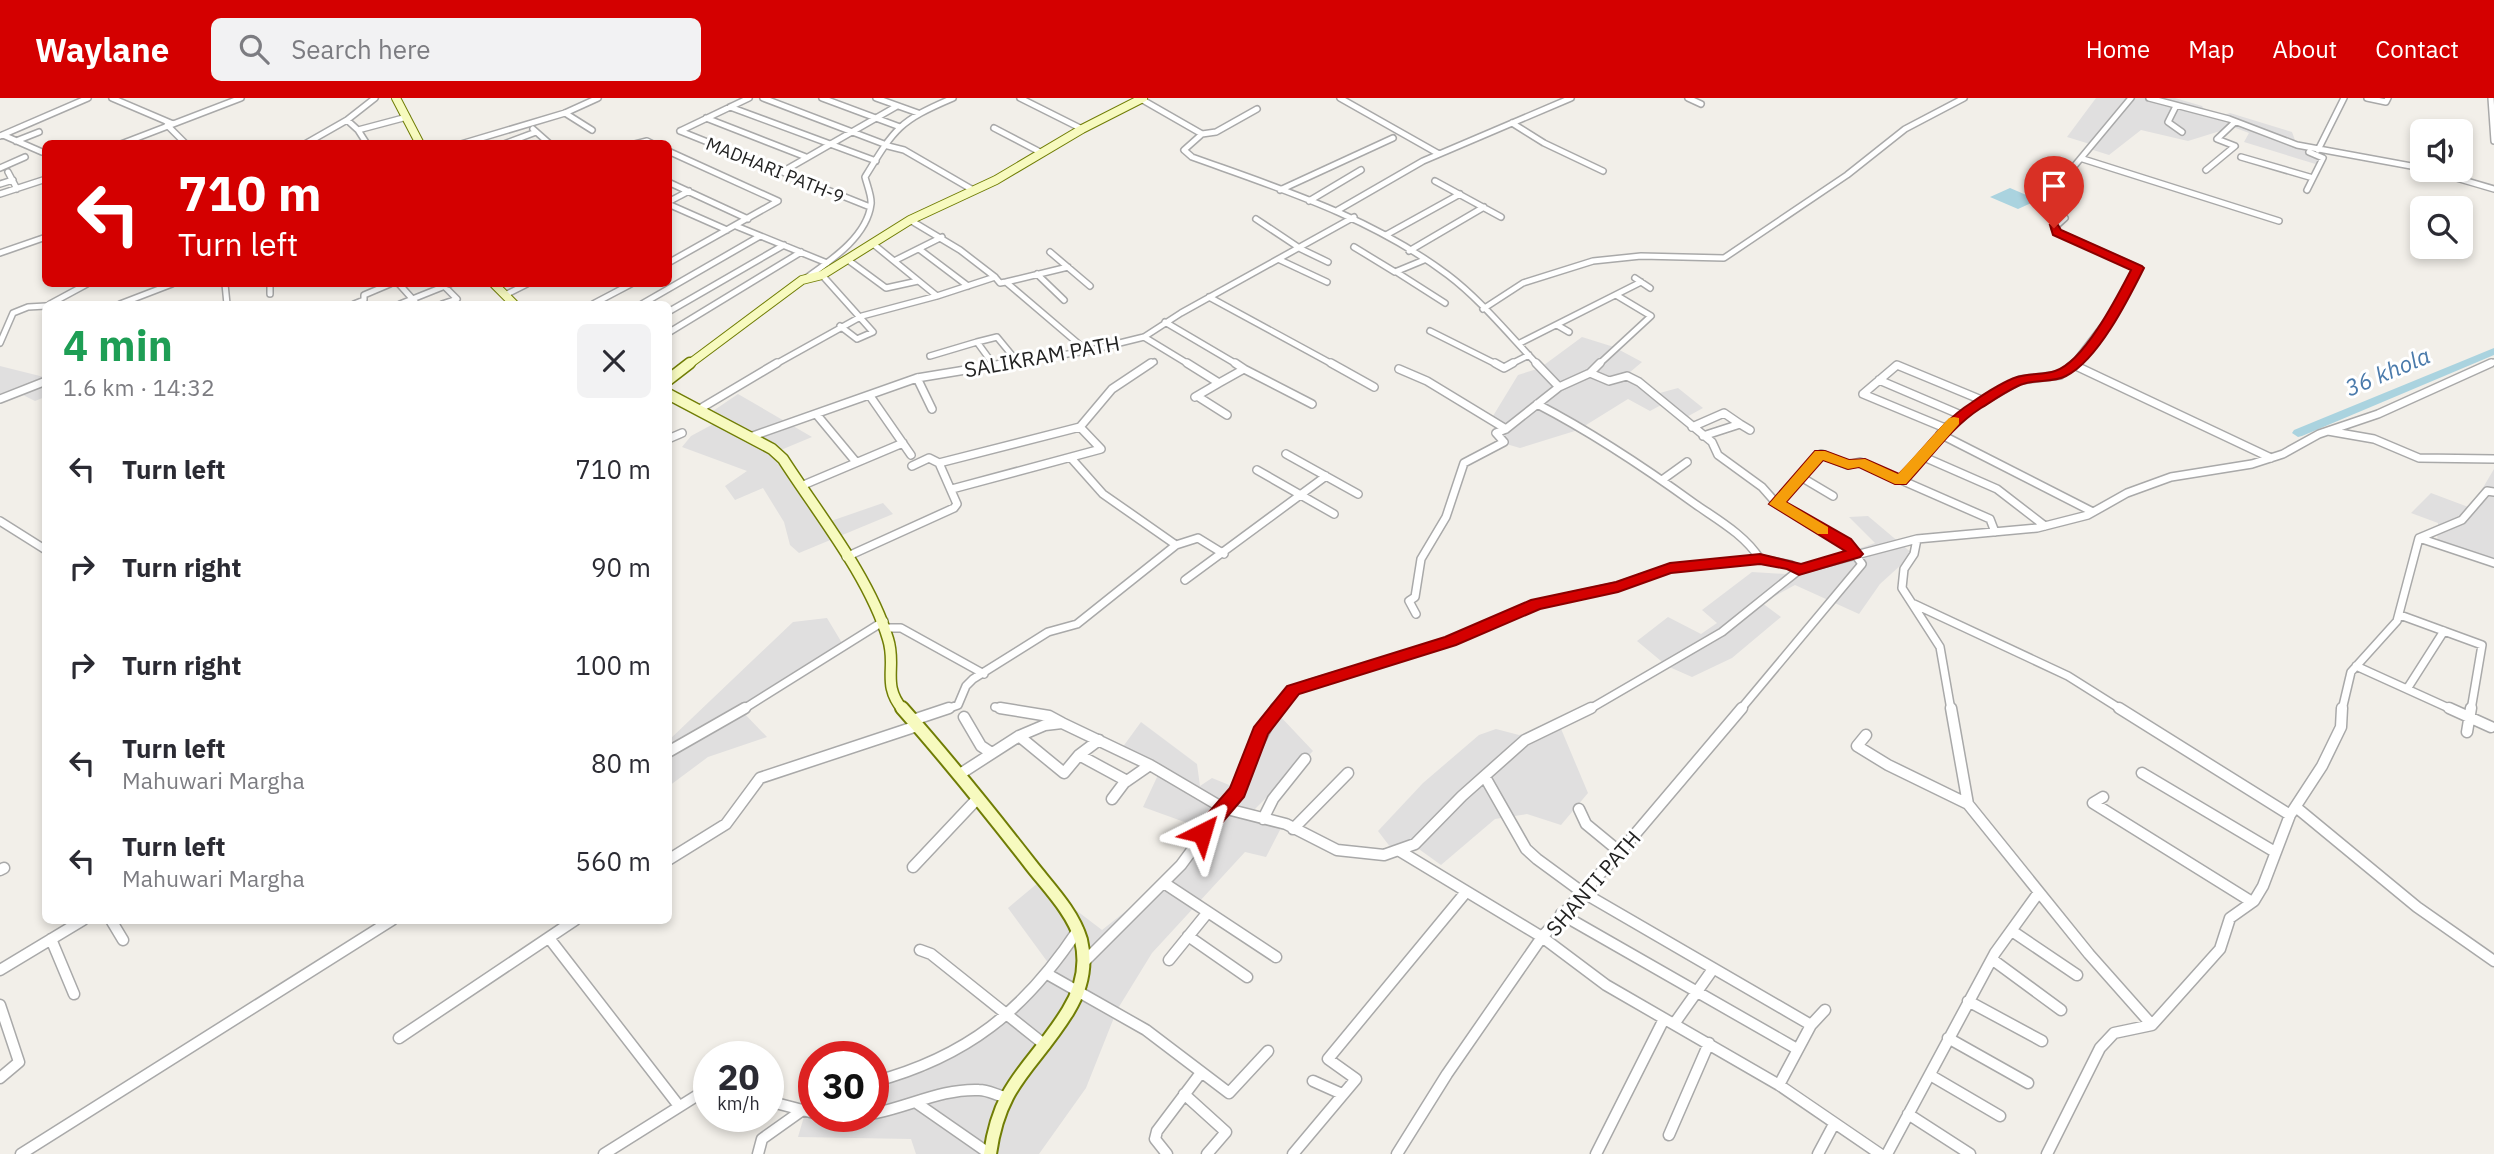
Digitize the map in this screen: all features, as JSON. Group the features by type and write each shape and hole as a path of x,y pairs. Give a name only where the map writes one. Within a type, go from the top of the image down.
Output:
{"street":[{"path":"1,135 88,98"},
{"path":"112,98 170,125 183,140"},
{"path":"131,140 241,98"},
{"path":"312,140 347,120 375,98"},
{"path":"396,98 418,140"},
{"path":"475,140 565,113 598,98"},
{"path":"706,118 749,98"},
{"path":"763,98 904,150 973,190"},
{"path":"822,98 900,127"},
{"path":"876,98 918,113"},
{"path":"672,377 845,251 870,207 865,177 884,144 918,113 953,98"},
{"path":"1020,98 1082,129"},
{"path":"1340,98 1439,153"},
{"path":"1338,210 1439,153 1571,98"},
{"path":"1688,98 1701,104"},
{"path":"1483,309 1535,279 1578,261 1643,256 1710,260 1724,258 1822,193 1906,129 1964,98"},
{"path":"1900,480 1924,457 1943,431 1961,415 2021,380 2060,374 2074,365 2087,352 2139,271 2057,232 2054,228 2065,218 2042,208 2131,98"},
{"path":"2149,98 2235,122 2297,145 2323,158 2307,190"},
{"path":"2318,150 2344,98"},
{"path":"2367,98 2386,102 2388,98"},
{"path":"2491,98 2494,141"},
{"path":"802,280 822,275 910,220 1022,166 1040,152 1138,99 1202,134 1211,134 1257,109"},
{"path":"782,172 897,106"},
{"path":"2176,106 2168,122 2182,132"},
{"path":"730,107 876,161"},
{"path":"565,113 592,130"},
{"path":"358,130 407,117"},
{"path":"706,118 806,158"},
{"name":"MADHARI PATH-9","path":"706,118 680,131 870,207"},
{"path":"347,120 364,140"},
{"path":"2206,170 2235,146 2217,139 2235,122"},
{"path":"1512,123 1540,141 1603,171"},
{"path":"528,125 545,140"},
{"path":"994,128 1040,152"},
{"path":"16,141 39,132"},
{"path":"515,140 536,132"},
{"path":"1202,134 1185,146 1184,150 1192,157 1338,210 1386,235 1456,282 1520,344 1559,387"},
{"path":"1,135 42,152"},
{"path":"1280,190 1393,138"},
{"path":"2297,145 2410,166"},
{"path":"672,153 778,201 672,261"},
{"path":"17,188 3,168 25,157"},
{"path":"2241,157 2314,178"},
{"path":"2082,159 2279,221"},
{"path":"2272,176 2275,167"},
{"path":"1309,201 1361,170"},
{"path":"0,184 13,180"},
{"path":"0,194 42,180"},
{"path":"1435,181 1501,217"},
{"path":"2470,182 2494,189"},
{"path":"672,184 748,219"},
{"path":"672,201 688,191"},
{"path":"1386,235 1460,194"},
{"path":"672,205 727,230"},
{"path":"1409,251 1484,207"},
{"name":"SALIKRAM PATH","path":"750,437 917,378 993,363 1087,351 1144,337 1209,297 1354,218"},
{"path":"1256,219 1301,249 1328,262"},
{"path":"910,220 942,237 995,276 1000,284 1068,267"},
{"path":"736,226 827,263"},
{"path":"672,287 760,236"},
{"path":"896,260 942,237"},
{"path":"0,253 42,238"},
{"path":"873,243 937,296"},
{"path":"672,310 784,245"},
{"path":"1354,247 1445,303"},
{"path":"919,249 968,286"},
{"path":"1050,251 1090,286"},
{"path":"672,252 680,256"},
{"path":"672,331 802,253"},
{"path":"848,260 886,288 918,281"},
{"path":"1280,260 1327,282"},
{"path":"1398,273 1424,260"},
{"path":"1037,274 1064,300"},
{"path":"822,275 862,316 873,333 855,339 840,326"},
{"path":"698,410 840,326 862,316 937,296 995,276"},
{"path":"1520,344 1616,295 1638,280 1650,288"},
{"path":"1006,282 1087,351"},
{"path":"55,301 81,287"},
{"path":"140,301 166,287"},
{"path":"270,287 270,295"},
{"path":"367,301 364,295 383,287"},
{"path":"402,287 415,301"},
{"path":"418,301 440,287"},
{"path":"447,287 457,299 451,301"},
{"path":"497,287 511,301"},
{"path":"505,295 521,287"},
{"path":"598,301 624,287"},
{"path":"647,301 672,287"},
{"path":"1416,614 1409,601 1415,597 1421,559 1446,517 1458,474 1464,463 1504,442 1496,433 1506,429 1559,387 1590,373 1651,316 1616,295"},
{"path":"1209,297 1374,387"},
{"path":"0,343 13,313 28,307 42,306"},
{"path":"1165,322 1244,369 1312,404"},
{"path":"1557,325 1569,332"},
{"path":"1430,331 1504,368 1529,355"},
{"path":"930,356 997,337 1016,360"},
{"path":"1144,337 1219,383"},
{"path":"977,342 993,363"},
{"path":"1080,428 1086,414 1103,397 1136,371 1154,362"},
{"path":"995,707 1049,716 1150,765 1223,807 1293,829 1337,849 1358,855 1384,855 1415,844 1525,740 1563,724 1722,632 1752,605 1799,570 1917,539 2045,526 2093,512 2127,493 2171,477 2271,458 2328,431 2378,414 2494,362"},
{"path":"1984,401 1897,365 1863,394 1943,431 2093,512"},
{"path":"2074,365 2271,458"},
{"path":"1227,415 1195,397 1244,369"},
{"path":"1399,369 1427,381 1502,424 1506,429"},
{"path":"1590,373 1609,381 1627,376 1712,442 1718,454 1762,487 1777,504 1846,542 1855,554"},
{"path":"917,378 932,409"},
{"path":"1879,380 1961,415"},
{"path":"0,399 42,383"},
{"path":"672,396 780,456 886,624 891,647 890,689 894,699 960,774 1066,910 1078,930 1084,962 1080,993 1005,1097 994,1122 990,1154 918,1104"},
{"path":"870,396 911,455"},
{"path":"1537,404 1584,428 1662,480 1740,535 1760,559"},
{"path":"1692,427 1724,413 1751,430"},
{"path":"817,415 830,427 856,463"},
{"path":"1703,436 1740,424"},
{"path":"952,489 1101,449 1080,428"},
{"path":"939,463 1080,428"},
{"path":"2328,431 2374,439 2419,458 2494,460"},
{"path":"672,437 682,433"},
{"path":"801,486 903,443"},
{"path":"1286,454 1358,494"},
{"path":"1777,504 1821,454 1848,465 1860,462 1985,516 1990,519 1995,532"},
{"path":"1924,457 1997,489 2045,526"},
{"path":"846,558 954,508 957,503 939,463 929,458 912,466"},
{"path":"1071,458 1076,469 1122,509 1147,522 1176,545"},
{"path":"1662,480 1687,463"},
{"path":"1257,470 1334,514"},
{"path":"1185,580 1224,554 1326,476"},
{"path":"1801,477 1833,496"},
{"path":"2419,538 2462,520 2478,497 2487,491 2494,492"},
{"path":"0,521 42,547"},
{"path":"672,858 726,824 760,778 958,705 966,685 1031,640 1060,626 1077,624 1176,545 1198,538 1224,554"},
{"path":"2419,538 2494,563"},
{"path":"2047,1154 2100,1048 2114,1033 2152,1025 2220,949 2230,918 2252,902 2263,886 2293,811 2341,727 2341,712 2351,672 2374,649 2400,615 2419,538"},
{"path":"1917,539 1914,554 1904,569 1902,588 1940,647 1968,804"},
{"name":"SHANTI PATH","path":"1855,554 1862,564 1841,586 1835,601 1620,852 1542,937 1606,985 1779,1085 1880,1154"},
{"path":"1084,962 1164,883 1237,792 1260,732 1293,690 1451,641 1536,604 1618,586 1670,568 1760,559 1791,565 1799,570"},
{"path":"1912,603 2068,676 2293,811 2461,941 2494,961"},
{"path":"2400,615 2482,645 2467,732"},
{"path":"672,749 698,737 886,624 901,628 984,674"},
{"path":"2407,690 2444,631"},
{"path":"2356,666 2491,727"},
{"path":"964,717 981,746 990,752"},
{"path":"960,774 990,752 1019,736 1045,725 1062,723"},
{"path":"1866,735 1857,746 1888,765 1968,804 2152,1025"},
{"path":"1019,736 1064,773 1079,755 1099,740"},
{"path":"1079,755 1127,781"},
{"path":"1263,818 1273,799 1305,759"},
{"path":"1112,799 1127,781 1150,765"},
{"path":"1293,829 1348,773"},
{"path":"2142,773 2275,852"},
{"path":"1485,777 1526,849 1582,892 1811,1026"},
{"path":"2103,797 2093,803 2252,902"},
{"path":"913,867 978,798"},
{"path":"1579,809 1586,824 1620,852"},
{"path":"1397,1154 1447,1074 1542,937 1398,850"},
{"path":"1164,883 1276,957"},
{"path":"1293,1154 1356,1079 1328,1059 1466,892"},
{"path":"1887,1154 1969,1000 2039,892"},
{"path":"1169,960 1208,912"},
{"path":"1561,914 1797,1049"},
{"path":"0,970 76,924"},
{"path":"113,924 123,940"},
{"path":"21,1154 386,924"},
{"path":"398,1038 569,924"},
{"path":"889,1077 951,1057 1008,1016 1049,975 1078,930"},
{"path":"2012,931 2040,947 2077,975"},
{"path":"1188,936 1247,977"},
{"path":"549,938 679,1106"},
{"path":"51,939 74,994"},
{"path":"920,950 931,954 1045,1045"},
{"path":"1993,960 2061,1010"},
{"path":"1596,1154 1669,1021 1697,992 1713,969"},
{"path":"1049,975 1146,1030 1200,1074 1229,1093 1268,1051"},
{"path":"1969,1000 2042,1041"},
{"path":"0,1005 19,1062 0,1078"},
{"path":"1779,1085 1811,1026 1825,1010"},
{"path":"1948,1038 2028,1083"},
{"path":"1669,1135 1709,1043"},
{"path":"1167,1154 1155,1139 1157,1131 1200,1074"},
{"path":"1930,1075 2000,1116"},
{"path":"1313,1081 1342,1094"},
{"path":"889,1114 918,1104 979,1090 1005,1097"},
{"path":"1184,1094 1226,1132 1207,1154"},
{"path":"604,1154 693,1097"},
{"path":"758,1154 762,1139 798,1112"},
{"path":"1909,1114 1970,1154"},
{"path":"1818,1154 1835,1124"}],"shaded area":[{"path":"2096,98 2175,98 2202,106 2206,112 2222,116 2230,113 2292,132 2296,143 2322,149 2322,166 2244,142 2249,133 2233,127 2188,141 2141,130 2109,155 2090,149 2093,145 2067,137"},
{"path":"1582,337 1614,347 1642,362 1629,373 1656,394 1678,388 1703,408 1683,419 1663,404 1650,411 1628,399 1578,430 1520,448 1496,441 1493,416 1518,375 1540,368"},
{"path":"0,366 42,376 42,398 35,401 21,394 0,401"},
{"path":"738,394 812,437 776,452 831,521 883,503 893,514 799,553 790,545 784,522 763,488 735,500 725,486 747,471 682,447 691,436 717,422 710,413"},
{"path":"2494,469 2494,563 2437,546 2438,523 2411,513 2431,493 2471,508"},
{"path":"1868,516 1913,554 1880,584 1859,614 1795,585 1762,603 1781,617 1732,658 1692,677 1667,666 1637,641 1668,617 1701,634 1717,623 1702,610 1752,572 1785,574 1875,543 1849,517"},
{"path":"827,618 842,643 741,710 767,737 708,757 672,784 672,737 793,622"},
{"path":"1278,714 1313,751 1252,812 1281,828 1266,857 1245,852 1152,953 1117,1010 1086,1088 1039,1154 916,1154 911,1139 798,1137 799,1132 889,1132 889,1078 925,1072 1024,998 1049,964 1008,908 1039,882 1102,930 1165,880 1201,828 1143,807 1158,775 1122,748 1141,722 1197,764 1200,786 1212,778 1234,787 1251,743"},
{"path":"1559,724 1588,793 1561,825 1527,814 1495,819 1441,865 1416,847 1394,852 1378,831 1423,783 1479,735 1496,729 1519,735"}],"water":[{"path":"2010,188 2038,200 2018,209 1990,197"}],"waterway":[{"name":"36 khola","path":"2298,433 2494,351"}],"slow traffic":[{"path":"1823,530 1777,504 1820,454 1848,465 1860,462 1900,480 1924,457 1939,435 1954,421"}],"route":[{"path":"1202,833 1237,792 1260,732 1272,713 1293,690 1451,641 1536,604 1618,586 1670,568 1723,565 1760,559 1791,565 1799,570 1855,554 1846,542 1777,504 1820,454 1848,465 1860,462 1900,480 1924,457 1945,428 1961,415 2010,385 2030,377 2060,374 2080,360 2139,271 2138,268 2099,253 2053,230 2054,228"}]}
